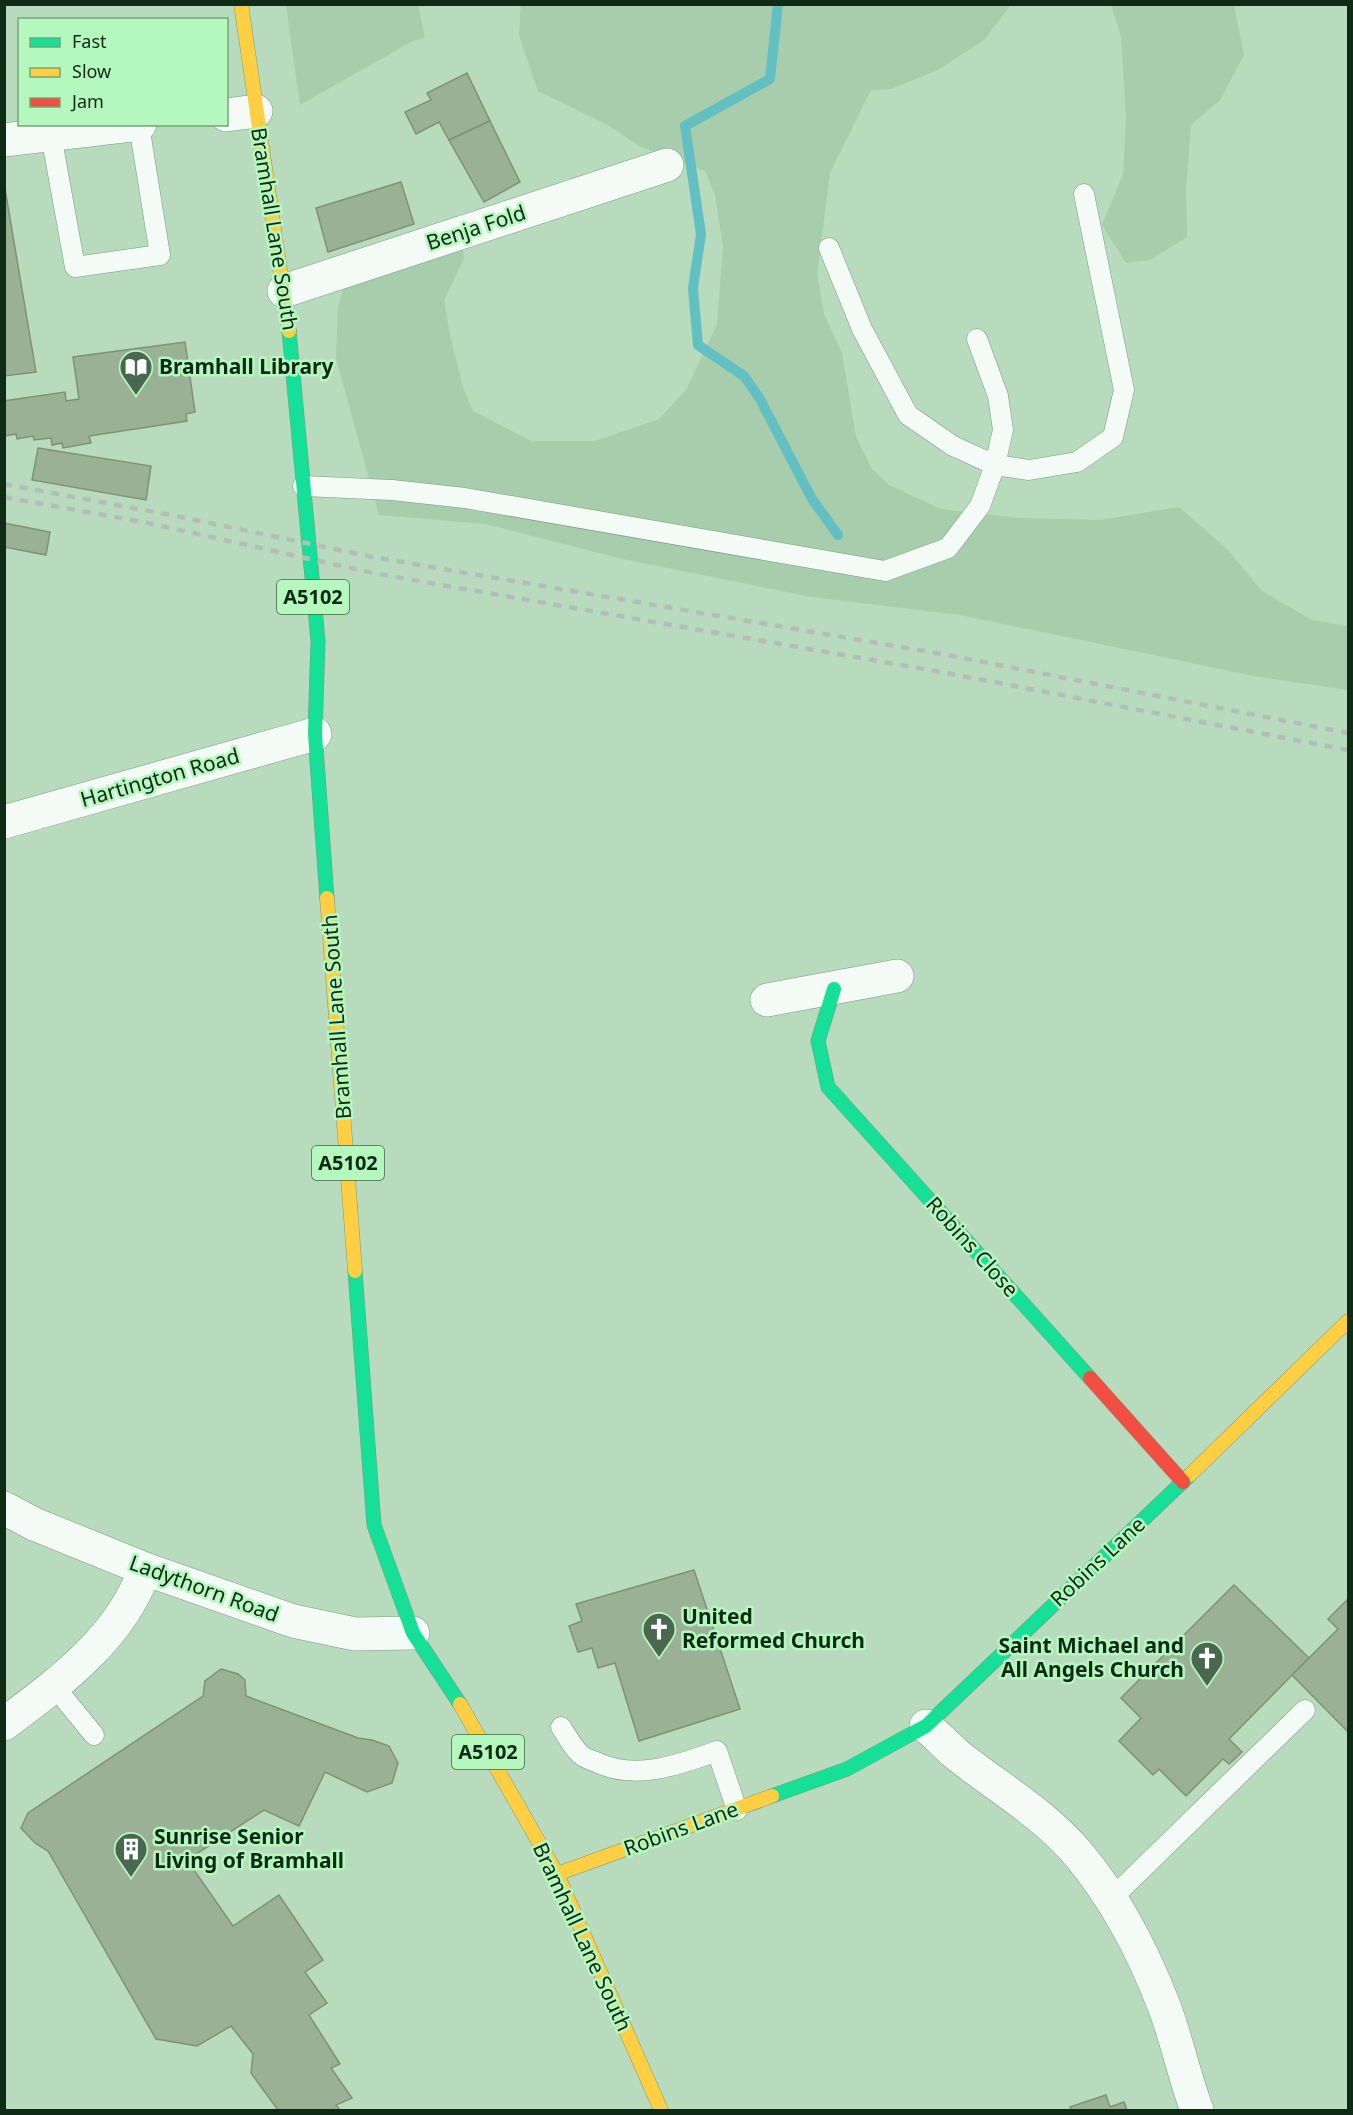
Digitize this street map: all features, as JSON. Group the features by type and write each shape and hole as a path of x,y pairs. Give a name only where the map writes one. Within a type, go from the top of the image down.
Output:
{"main road":[{"name":"Bramhall Lane South","path":"241,4 241,113 284,291 292,352 318,641 315,734 374,1525 413,1633 467,1714 557,1874 661,2110"},
{"name":"Robins Close","path":"834,988 818,1041 828,1087 1183,1482"},
{"name":"Robins Lane","path":"557,1874 848,1769 926,1726 1183,1482 1348,1321"}],"street":[{"path":"4,140 131,126"},
{"name":"Benja Fold","path":"284,291 667,165"},
{"name":"Hartington Road","path":"4,822 315,734"},
{"path":"767,1000 897,976"},
{"name":"Ladythorn Road","path":"4,1508 34,1524 145,1569 293,1621 355,1634 413,1633"},
{"path":"4,1724 54,1686 108,1635 137,1592 145,1569"},
{"path":"926,1726 957,1754 1037,1814 1078,1854 1111,1899 1130,1931 1164,2006 1197,2110"}],"lane":[{"path":"51,135 75,267 160,255 140,126"},
{"path":"829,248 862,329 908,415 953,446 995,465 1029,470 1077,462 1113,436 1124,390 1084,194"},
{"path":"303,486 392,490 465,498 885,571 948,548 980,506 995,465 1003,430 998,396 977,339"},
{"path":"54,1686 94,1735"},
{"path":"1111,1899 1305,1710"},
{"path":"561,1727 581,1756 602,1766 627,1770 653,1770 680,1765 717,1751 737,1810"}],"green space":[{"path":"286,5 418,5 425,38 403,46 300,105"},
{"path":"521,5 1011,5 984,40 938,70 891,89 871,90 830,173 817,274 824,314 842,353 856,437 872,469 889,485 941,509 1019,518 1101,520 1179,507 1228,550 1262,591 1312,620 1348,626 1348,690 1254,676 960,615 812,597 618,558 486,524 379,515 336,358 338,306 350,270 460,233 464,258 444,300 463,387 473,411 531,441 595,441 659,419 686,390 717,324 723,246 715,195 705,171 639,146 608,125 538,91 519,35"},
{"path":"1111,5 1234,5 1244,55 1220,100 1191,125 1186,189 1187,237 1150,260 1126,263 1102,225 1123,174 1126,118 1121,36"}],"building":[{"path":"467,73 490,121 449,140 439,122 416,134 405,112 431,100 427,93"},
{"path":"490,121 520,182 484,202 449,140"},
{"path":"401,182 414,224 328,252 316,208"},
{"path":"4,183 36,372 4,376"},
{"name":"Bramhall Library","path":"185,342 195,412 186,414 187,421 89,436 91,443 63,448 62,443 52,445 51,438 34,440 33,436 17,439 16,434 4,436 4,401 65,392 66,401 79,399 73,357"},
{"path":"38,448 151,466 146,500 32,480"},
{"path":"4,523 50,532 46,555 4,547"},
{"name":"United Reformed Church","path":"694,1570 740,1709 639,1741 615,1663 598,1668 592,1648 578,1652 569,1626 582,1621 576,1604"},
{"name":"Saint Michael and All Angels Church","path":"1234,1585 1309,1658 1229,1739 1242,1752 1229,1764 1223,1759 1186,1796 1159,1769 1153,1775 1119,1741 1141,1718 1121,1698"},
{"path":"1348,1599 1348,1732 1292,1675 1338,1629 1328,1619"},
{"name":"Sunrise Senior Living of Bramhall","path":"221,1669 238,1674 245,1680 246,1696 358,1738 389,1746 398,1763 392,1783 367,1792 325,1772 299,1826 264,1810 187,1860 233,1926 279,1895 323,1960 305,1972 327,2003 309,2015 340,2064 331,2068 352,2098 336,2105 340,2110 278,2110 251,2073 253,2054 231,2026 197,2046 156,2039 48,1851 35,1843 21,1828 28,1813 203,1696 205,1681"},
{"path":"1106,2095 1110,2107 1124,2102 1127,2110 1071,2110 1070,2107"}],"waterway":[{"path":"778,4 770,79 685,126 701,234 693,288 698,345 744,376 760,399 812,499 838,535"}],"railway":[{"path":"4,484 181,517 373,557 942,654 1348,733"},
{"path":"4,497 148,523 373,573 941,672 1348,750"}],"traffic: fast":[{"path":"289,331 318,641 315,734 327,898"},
{"path":"834,989 818,1041 828,1087 1090,1378"},
{"path":"355,1271 374,1525 413,1633 460,1704"},
{"path":"772,1796 847,1769 926,1726 1190,1475"}],"traffic: slow":[{"path":"241,4 289,331"},
{"path":"327,898 355,1271"},
{"path":"1190,1475 1348,1321"},
{"path":"460,1704 557,1874 661,2110"},
{"path":"557,1874 772,1796"}],"traffic: jam":[{"path":"1090,1378 1183,1482"}],"place":[{"name":"Bramhall Library","path":"136,396"},
{"name":"United Reformed Church","path":"659,1658"},
{"name":"Saint Michael and All Angels Church","path":"1207,1687"},
{"name":"Sunrise Senior Living of Bramhall","path":"131,1878"}]}
